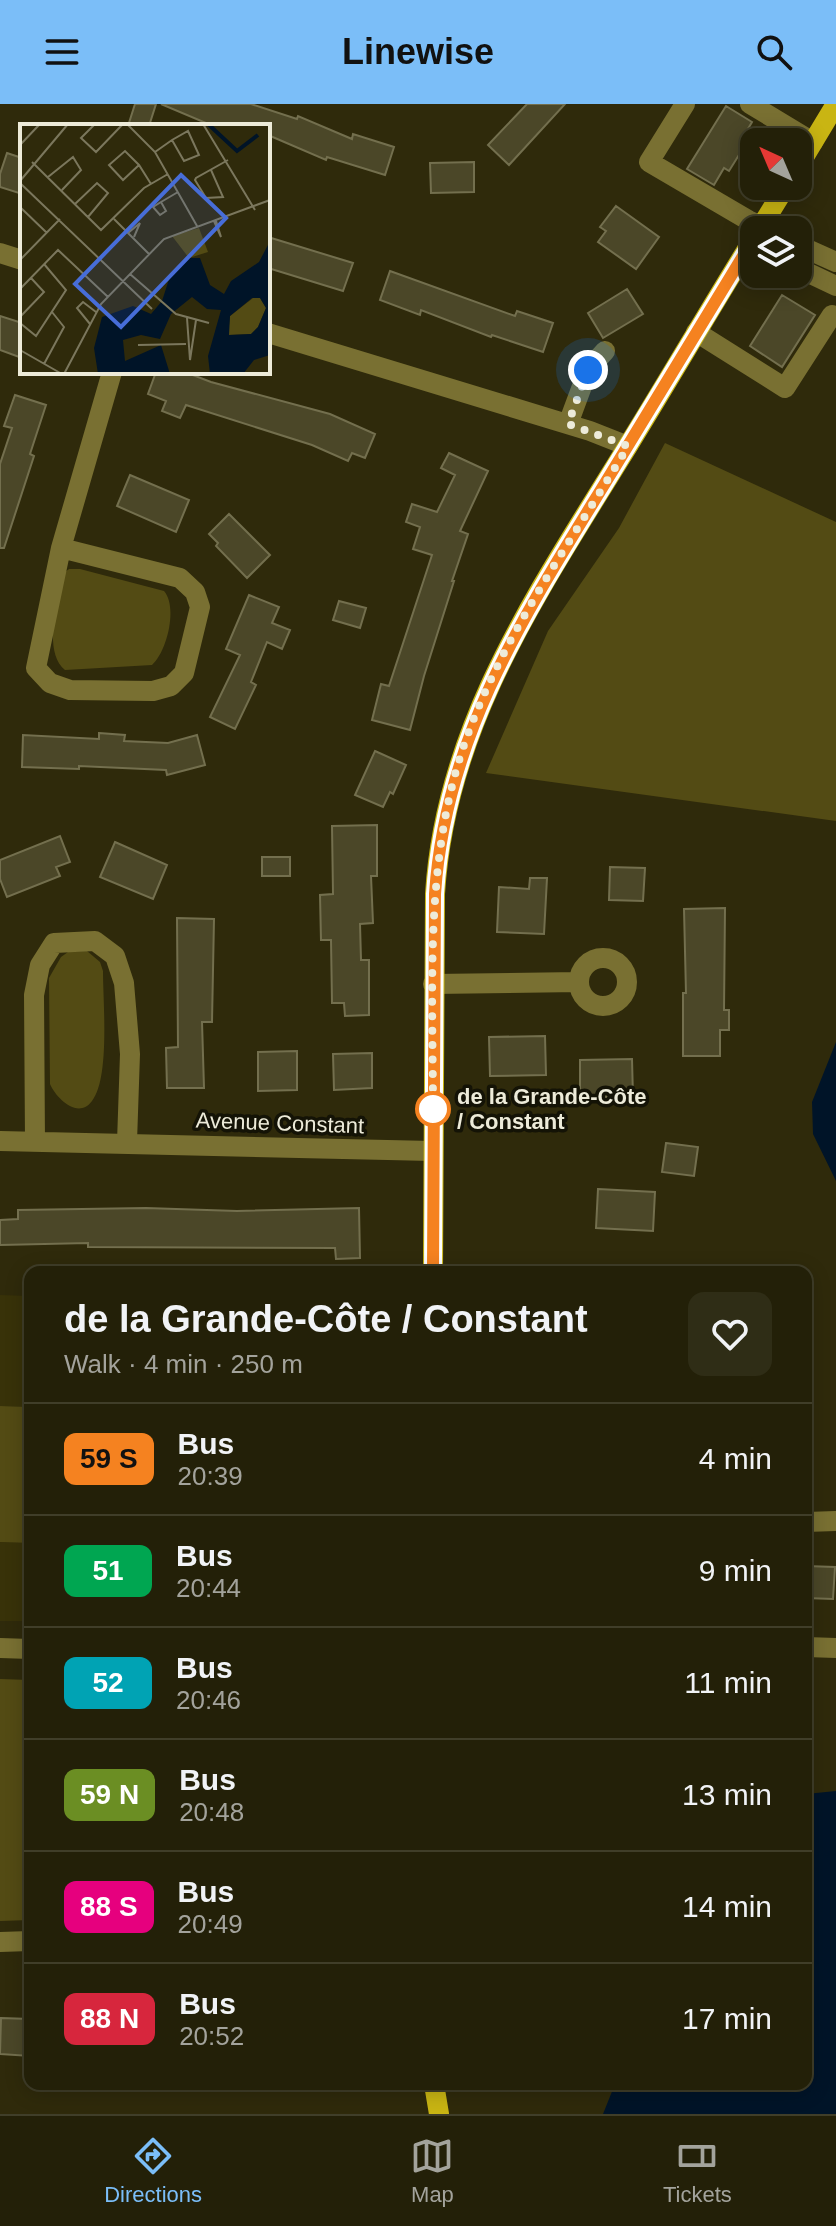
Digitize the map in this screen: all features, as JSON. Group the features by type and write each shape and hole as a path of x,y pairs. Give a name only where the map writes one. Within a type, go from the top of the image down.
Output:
{"main road":[{"path":"813,142 830,127 836,104"},
{"path":"433,1266 435,894 452,788 467,736 522,620 740,264"},
{"path":"435,2090 439,2114"}],"street":[{"path":"685,104 649,162 740,224"},
{"path":"750,104 813,142"},
{"path":"812,251 836,262"},
{"path":"0,253 20,259"},
{"path":"812,275 836,286"},
{"path":"696,332 785,388 832,315"},
{"path":"270,334 568,424 628,446"},
{"path":"568,424 588,370 605,351"},
{"path":"61,548 180,578 195,592 200,607 184,673 171,686 153,691 70,690 50,683 36,668 61,548 111,374"},
{"path":"35,1141 33,1025 34,995 40,965 54,943 95,941 115,956 124,983 130,1054 127,1142"},
{"path":"433,984 579,982"},
{"name":"Avenue Constant","path":"0,1141 432,1151"},
{"path":"812,1522 836,1521"},
{"path":"812,1647 836,1648"},
{"path":"0,1648 24,1649"},
{"path":"0,1942 24,1941"}],"shaded area":[{"path":"665,443 836,522 836,821 486,773 548,631 619,528"},
{"path":"69,569 80,569 164,591 170,607 169,629 162,650 152,665 65,670 58,662 53,626 60,576"},
{"path":"87,951 100,962 103,971 103,1058 98,1090 92,1101 86,1106 74,1108 62,1101 50,1084 49,978 61,957 68,952"},
{"path":"0,1295 24,1296 24,1407 0,1406"},
{"path":"0,1406 24,1407 24,1543 0,1542"},
{"path":"0,1542 24,1543 24,1621 0,1621"},
{"path":"0,1679 24,1680 24,1920 0,1921"}],"water":[{"path":"836,1042 836,1181 813,1134 812,1102"},
{"path":"836,1791 836,2114 603,2114 613,2090 812,2090 812,1793"}],"building":[{"path":"135,104 156,104 150,124 129,124"},
{"path":"161,104 251,104 297,119 298,116 352,139 353,134 394,147 385,175 327,157 326,160 270,136 270,124 208,124"},
{"path":"527,104 565,104 509,165 488,145"},
{"path":"726,106 752,122 748,128 740,128 740,153 729,171 724,168 714,185 687,169"},
{"path":"7,153 20,157 20,193 0,187 0,174"},
{"path":"474,162 474,192 431,193 430,163"},
{"path":"616,206 659,237 636,269 598,242 606,231 600,227"},
{"path":"270,238 353,263 343,291 270,269"},
{"path":"390,271 515,316 517,311 553,323 543,352 491,337 421,310 420,315 380,300"},
{"path":"627,289 643,314 603,338 588,313"},
{"path":"782,295 815,315 782,367 750,346"},
{"path":"0,316 20,322 20,357 0,350"},
{"path":"155,374 190,374 330,414 375,434 365,458 352,453 348,461 312,445 186,405 180,418 162,411 166,401 148,394"},
{"path":"15,395 46,405 30,454 34,456 4,548 0,548 0,464 12,428 4,426"},
{"path":"449,453 488,471 460,531 468,534 410,730 372,720 381,684 389,686 432,555 413,549 420,527 406,522 412,504 437,512 455,475 441,468"},
{"path":"130,475 189,500 176,532 117,506"},
{"path":"229,514 270,555 247,578 216,546 218,543 209,534"},
{"path":"249,595 279,607 272,623 290,630 282,649 267,642 251,682 256,685 235,729 210,717 240,655 226,649"},
{"path":"339,601 366,608 360,628 333,620"},
{"path":"99,733 125,735 124,741 168,743 197,735 205,765 167,775 166,770 22,767 23,735 99,739"},
{"path":"375,751 406,765 393,794 390,792 383,807 355,795"},
{"path":"377,825 377,876 371,876 373,923 360,924 361,960 369,960 369,1015 345,1016 344,1003 332,1003 331,940 321,940 320,895 333,894 332,826"},
{"path":"60,836 70,862 56,867 60,876 7,897 0,879 0,860"},
{"path":"115,842 167,865 153,899 100,877"},
{"path":"262,857 290,857 290,876 262,876"},
{"path":"610,867 645,868 643,901 609,900"},
{"path":"530,878 547,878 544,934 497,932 499,887 529,889"},
{"path":"725,908 724,1010 729,1010 729,1030 720,1030 720,1056 683,1056 683,993 686,993 684,909"},
{"path":"177,918 214,919 212,1022 202,1022 204,1088 167,1088 166,1048 178,1047"},
{"path":"545,1036 546,1075 490,1076 489,1037"},
{"path":"297,1051 297,1090 258,1091 258,1052"},
{"path":"372,1053 372,1088 334,1090 333,1054"},
{"path":"632,1059 633,1097 580,1097 580,1060"},
{"path":"666,1143 698,1147 694,1176 662,1172"},
{"path":"598,1189 655,1192 653,1231 596,1228"},
{"path":"146,1208 237,1211 359,1208 360,1258 336,1259 335,1248 88,1247 88,1243 0,1245 0,1220 18,1219 18,1210"},
{"path":"812,1566 835,1567 833,1599 812,1598"},
{"path":"1,2018 24,2019 24,2056 0,2054"}],"bus line":[{"path":"433,1266 433,945 436,871 442,832 464,746 487,689 522,620 740,261"}],"place":[{"name":"de la Grande-Côte / Constant","path":"433,1109"}],"route":[{"path":"433,1109 433,1113 436,876 447,810 464,746 508,646 628,446 611,437 568,424 588,370"}]}
